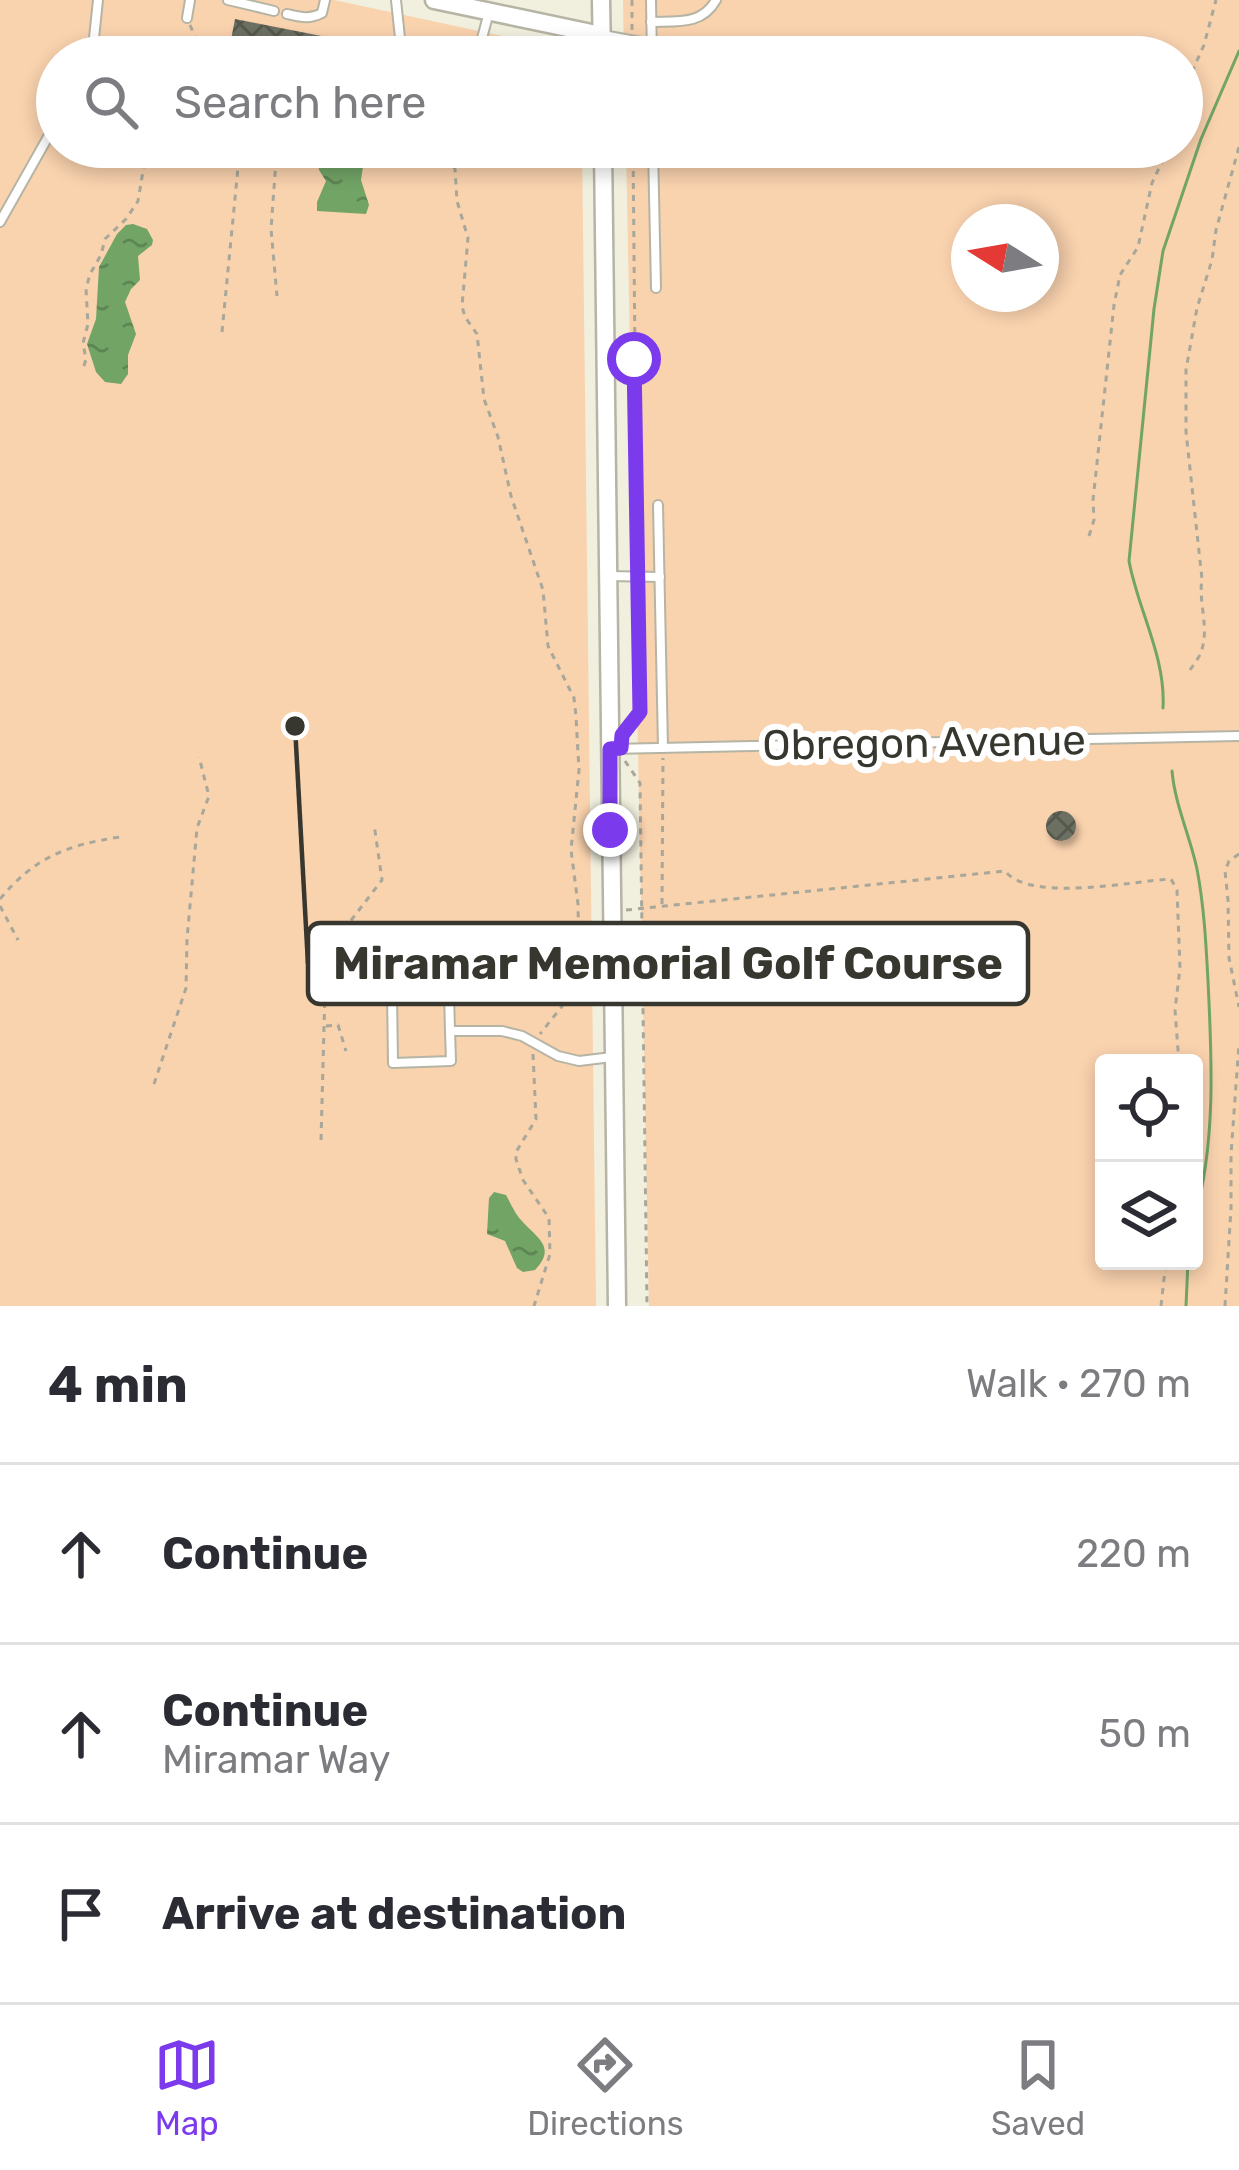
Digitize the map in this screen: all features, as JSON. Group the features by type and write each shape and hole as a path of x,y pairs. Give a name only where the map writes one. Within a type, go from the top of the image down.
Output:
{"street":[{"path":"436,0 602,34 601,0"},
{"path":"603,168 615,749 617,1306"}],"lane":[{"path":"94,36 98,0"},
{"path":"187,18 190,0"},
{"path":"228,0 274,11"},
{"path":"287,14 314,17 322,13 325,0"},
{"path":"396,0 400,36"},
{"path":"651,0 652,36"},
{"path":"651,22 698,20 716,0"},
{"path":"483,36 490,11"},
{"path":"602,34 610,36"},
{"path":"0,222 36,158"},
{"path":"653,168 656,288"},
{"path":"658,505 663,748"},
{"path":"608,576 660,577"},
{"name":"Obregon Avenue","path":"615,749 1239,736"},
{"path":"449,992 450,1031 451,1061 393,1063 392,993 449,992"},
{"path":"450,1031 502,1030 579,1061 614,1056"}],"path":[{"path":"632,0 632,36"},
{"path":"1203,47 1216,0"},
{"path":"187,18 195,36"},
{"path":"1190,670 1202,651 1204,620 1186,432 1186,370 1194,320 1239,147"},
{"path":"84,367 90,274 110,233 138,201 144,168"},
{"path":"222,332 238,168"},
{"path":"275,168 271,229 277,296"},
{"path":"453,168 468,238 462,306 479,341 484,400 543,590 548,646 574,698 576,717 579,770 571,850 579,964 574,990 534,1042 536,1118 516,1159 523,1180 548,1218 550,1254 534,1306"},
{"path":"632,168 640,712 615,749 640,783 646,1306"},
{"path":"1089,536 1117,290 1120,275 1138,247 1159,168"},
{"path":"662,906 663,748"},
{"path":"154,1084 186,988 196,828 209,796 199,758"},
{"path":"321,1140 326,953 382,880 374,824"},
{"path":"18,940 0,903 14,883 38,863 81,843 121,837"},
{"path":"1239,854 1225,871 1229,958 1239,1007"},
{"path":"612,911 1005,871 1013,880 1040,887 1127,886 1171,879 1178,890 1180,968 1174,1010 1179,1054"},
{"path":"324,1026 338,1025 346,1051"},
{"path":"1225,1306 1239,1044"},
{"path":"1161,1306 1165,1270"}],"shaded area":[{"path":"0,0 334,0 502,36 36,36 36,168 582,168 596,1306 0,1306"},
{"path":"623,0 1239,0 1239,1306 649,1306 626,168 1203,168 1203,36 624,36"}],"water":[{"path":"363,168 361,180 369,205 366,214 317,211 326,181 319,170"},
{"path":"133,224 147,229 153,240 138,256 140,280 125,302 136,334 128,355 128,374 121,384 105,382 96,372 87,344 96,319 99,267 117,234"},
{"path":"494,1192 506,1195 542,1243 544,1255 535,1270 517,1268 505,1241 487,1234 489,1198"}],"building":[{"path":"235,19 322,36 232,36"},
{"path":"1061,811 1072,815 1076,826 1072,837 1061,841 1050,837 1046,826 1050,815"}],"waterway":[{"path":"1203,134 1239,51"},
{"path":"1163,708 1156,652 1129,561 1163,251 1191,168"},
{"path":"1172,771 1194,857 1204,925 1211,1071 1203,1180"},
{"path":"1186,1306 1188,1270"}],"place":[{"name":"Miramar Memorial Golf Course","path":"295,726"}],"route":[{"path":"610,830 610,749 621,748 622,735 640,712 634,359"}]}
